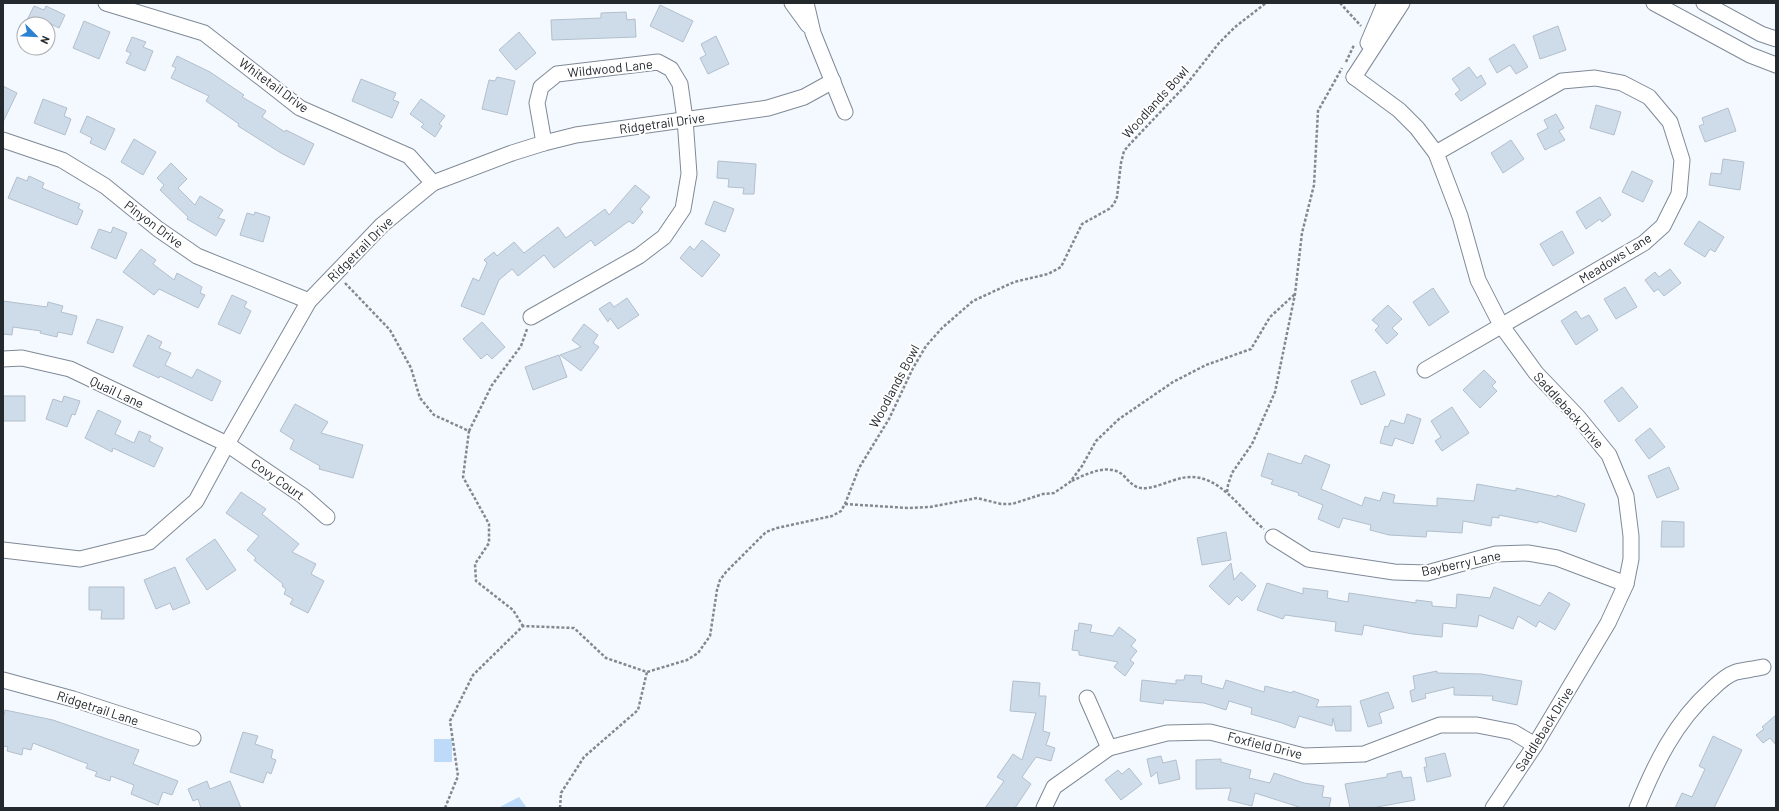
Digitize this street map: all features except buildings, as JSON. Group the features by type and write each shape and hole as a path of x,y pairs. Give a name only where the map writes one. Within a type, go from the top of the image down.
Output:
{"street":[{"name":"Whitetail Drive","path":"106,3 204,33 300,108 409,156 433,183"},
{"path":"792,3 813,33"},
{"path":"806,3 813,33 845,112"},
{"path":"1354,77 1385,3"},
{"path":"1354,77 1402,3"},
{"path":"1654,3 1750,55 1776,65"},
{"path":"1704,3 1761,34 1776,39"},
{"name":"Wildwood Lane","path":"532,317 639,256 664,237 683,209 689,174 685,119 680,84 676,75 666,64 650,63 557,74 541,87 537,103 544,143"},
{"name":"Saddleback Drive","path":"1354,77 1399,110 1417,128 1436,153 1460,216 1478,280 1501,324 1536,373 1578,417 1608,454 1626,496 1631,536 1631,559 1626,584 1608,623 1535,745 1493,808"},
{"name":"Meadows Lane","path":"1425,370 1501,324 1644,244 1663,226 1679,194 1682,160 1670,122 1649,97 1622,83 1595,78 1562,81 1436,153"},
{"name":"Ridgetrail Drive","path":"3,550 80,559 149,542 196,501 309,301 335,272 382,225 433,183 512,153 544,143 576,135 768,108 786,104 804,97 833,81"},
{"name":"Pinyon Drive","path":"3,140 62,160 105,186 158,229 197,256 309,301"},
{"name":"Quail Lane","path":"3,359 22,358 70,369 227,444"},
{"name":"Covy Court","path":"227,444 303,496 327,517"},
{"name":"Bayberry Lane","path":"1273,537 1308,559 1394,572 1427,573 1496,554 1528,553 1557,558 1626,584"},
{"path":"1637,808 1652,772 1677,728 1702,698 1722,680 1735,672 1763,667"},
{"name":"Ridgetrail Lane","path":"3,680 73,699 193,738"},
{"path":"1087,698 1109,748"},
{"name":"Foxfield Drive","path":"1044,808 1054,787 1109,748 1167,733 1210,732 1304,756 1364,754 1440,725 1477,726 1513,732 1535,745"}],"path":[{"name":"Woodlands Bowl","path":"647,672 687,660 704,646 710,636 720,580 726,572 766,532 777,528 832,516 841,511 859,468 889,419 913,368 926,346 942,328 973,301 1014,282 1048,274 1061,267 1082,224 1109,209 1114,204 1117,197 1121,163 1124,152 1130,144 1186,85 1219,43 1235,27 1266,3"},
{"path":"1340,3 1361,27 1359,33"},
{"path":"1228,492 1228,485 1232,473 1252,444 1274,392 1295,294 1302,233 1315,175 1316,123 1318,111 1356,39"},
{"path":"335,272 390,330 411,368 420,398 434,415 469,431"},
{"path":"1070,482 1082,466 1096,441 1119,419 1173,382 1206,365 1251,348 1270,317 1295,294"},
{"path":"523,626 513,610 476,581 475,564 489,544 488,524 463,477 469,431 492,385 521,346 532,317"},
{"path":"845,504 908,508 977,498 1001,504 1012,504 1043,494 1054,493 1084,474 1113,470 1119,472 1138,488 1145,489 1184,477 1192,477 1212,483 1228,492 1252,519 1273,537"},
{"path":"445,808 458,776 450,721 473,674 523,626 574,628 606,658 647,672 638,710 584,757 561,794 560,808"}],"shaded area":[{"path":"434,739 452,739 452,762 434,762"},
{"path":"519,797 527,808 498,808"}]}
